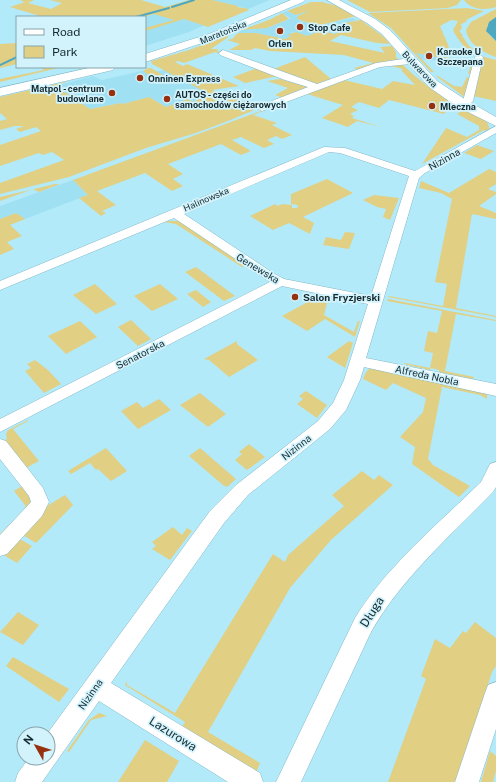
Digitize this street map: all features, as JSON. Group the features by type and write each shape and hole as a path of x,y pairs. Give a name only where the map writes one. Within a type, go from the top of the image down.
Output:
{"main road":[{"name":"Maratońska","path":"146,52 205,33 286,0"},
{"name":"Maratońska","path":"146,58 208,38 300,0"},
{"name":"Bulwarowa","path":"328,1 350,10 378,25 429,80 441,90 496,122"},
{"path":"0,86 80,68"},
{"path":"0,92 105,68"}],"street":[{"path":"223,53 288,78 317,87"},
{"path":"468,101 479,57"},
{"path":"262,108 379,65 410,60"},
{"name":"Nizinna","path":"56,742 224,508 242,490 315,433 333,415 344,399 358,361 413,180 416,175 496,129"},
{"name":"Halinowska","path":"0,286 328,149 341,150 416,175"},
{"name":"Genewska","path":"174,213 268,276 280,282 376,301"},
{"name":"Senatorska","path":"0,426 280,282"},
{"name":"Alfreda Nobla","path":"358,361 496,390"},
{"path":"0,446 37,493 40,502 35,511 0,548"},
{"name":"Długa","path":"288,782 362,625 373,608 396,579 480,496 492,480 496,469"},
{"name":"Lazurowa","path":"95,686 251,782"},
{"path":"467,782 496,693"},
{"path":"27,782 38,766"}],"shaded area":[{"path":"212,0 270,0 248,9"},
{"path":"312,10 298,16 297,19 314,25 321,25 353,18 357,20 344,23 352,26 335,34 320,31 307,36 294,32 291,33 292,36 285,39 256,33 238,33 241,30 267,28 288,20 290,18 282,13 287,11 296,15"},
{"path":"163,12 207,24 189,32 146,46 146,16"},
{"path":"496,17 496,41 486,31 489,22"},
{"path":"415,52 450,59 444,63 434,60 430,61 421,59"},
{"path":"170,68 218,93 192,102 188,99 166,107 149,97 123,104 121,103 90,109 55,86 93,76 102,80 146,70 152,73"},
{"path":"73,180 88,195 25,219 16,213 0,219 0,206"}],"green space":[{"path":"34,0 28,3 51,9 62,3 50,0 141,0 165,7 189,0 212,0 249,10 208,27 184,19 146,31 146,28 174,20 154,14 146,16 40,16 10,7 25,2 21,1"},
{"path":"347,0 461,0 457,5 448,8 370,12"},
{"path":"464,0 496,0 496,7 488,9 475,8 467,4"},
{"path":"311,2 322,2 334,5 356,16 321,25 312,24 297,19 298,16 311,10 296,15 287,11"},
{"path":"467,8 484,11 466,20 467,21 460,25 462,26 461,30 459,30 463,36 461,37 463,37 469,46 479,53 478,55 466,48 460,41 453,30 458,21 451,20 440,26 449,47 440,56 474,64 471,74 468,74 471,64 416,53 434,72 431,72 391,28 368,13"},
{"path":"496,9 496,17 487,26 489,35 496,41 496,57 473,44 467,35 466,30 471,22"},
{"path":"282,13 289,19 267,28 241,30 267,21"},
{"path":"361,20 384,37 390,44 377,43 341,35 330,41 385,53 380,47 392,46 396,52 396,57 399,60 376,64 358,70 354,68 373,63 344,55 270,51 255,48 251,50 229,50 240,44 227,40 232,39 238,33 256,33 285,39 291,36 287,35 296,32 307,36 320,31 335,34 352,26 344,23"},
{"path":"229,35 211,49 218,49 217,51 224,55 215,52 184,63 178,61 175,62 183,66 187,64 239,86 212,90 257,106 280,99 196,133 146,148 69,177 0,194 0,183 64,160 52,152 43,155 39,153 0,166 0,145 41,131 36,127 20,132 16,129 24,126 15,126 0,130 0,121 7,119 0,113 0,97 69,81 55,86 90,109 121,103 123,104 149,97 166,107 188,99 192,102 211,95 152,64 151,61 189,50"},
{"path":"16,43 16,64 0,68 0,44"},
{"path":"481,56 496,60 496,101 473,96 481,66"},
{"path":"305,57 331,79 317,85 271,70"},
{"path":"402,64 428,86 457,106 452,109 448,109 444,114 389,100 379,108 359,102 351,107 358,110 350,114 354,116 352,118 381,127 357,121 348,127 322,118 343,105 307,94 344,80 382,89 393,81 415,85 401,70 403,69 386,65"},
{"path":"41,68 58,68 0,82 0,79 44,70"},
{"path":"151,68 171,80 162,84 150,78 151,77 143,71"},
{"path":"257,68 278,76 245,83 233,77"},
{"path":"436,76 454,86 462,87 467,77 470,77 466,90 467,99"},
{"path":"280,79 308,88 283,98 275,95 288,88 267,81"},
{"path":"272,107 253,115 277,123 272,125 292,135 282,139 276,136 267,140 274,144 264,148 241,137 232,140 251,151 241,155 221,144 168,164 183,174 173,179 183,186 172,191 145,173 97,191 116,205 102,211 106,213 101,216 79,198 88,195 73,180"},
{"path":"463,110 480,116 487,122 489,129 486,131 484,130 422,164 446,128 467,137 479,130 479,126 457,114"},
{"path":"477,145 494,151 481,159 464,153"},
{"path":"489,169 496,172 496,184 488,189 496,192 496,194 479,206 496,213 496,219 472,214 456,308 496,317 388,297 443,306 447,284 435,282 452,199 441,193 419,188 421,181 449,193"},
{"path":"327,179 353,193 303,217 314,223 310,234 289,223 273,230 250,216 275,204 278,206 282,204 292,205 292,208 297,208 298,205 291,204 291,194"},
{"path":"55,184 60,184 39,192 33,189"},
{"path":"31,190 0,201 0,197"},
{"path":"374,195 399,198 390,220 383,217 386,209 377,207 363,200"},
{"path":"16,213 25,219 10,225 22,236 7,242 14,249 0,255 0,219"},
{"path":"180,221 246,265 242,267 176,224 164,222"},
{"path":"345,232 355,233 349,249 323,245 326,237 341,240"},
{"path":"196,267 235,296 224,301 185,272"},
{"path":"95,284 117,304 96,314 73,295"},
{"path":"160,284 178,299 152,311 134,296"},
{"path":"196,290 211,302 203,307 187,294"},
{"path":"315,298 327,303 324,315 354,332 358,321 360,321 355,337 325,319 307,331 282,316"},
{"path":"388,299 496,320 456,314 445,371 474,377 473,379 439,372 439,370 431,368 430,370 404,364 430,368 433,353 424,351 428,331 437,333 442,311 387,301"},
{"path":"131,320 151,339 138,346 118,327"},
{"path":"80,321 97,337 66,354 48,336"},
{"path":"237,341 237,344 258,360 229,377 209,360 204,359"},
{"path":"349,341 353,343 345,368 327,357"},
{"path":"35,360 48,370 61,384 44,393 25,371 31,368 27,364"},
{"path":"371,367 487,394 487,399 480,395 442,387 428,459 433,465 470,486 459,497 412,464 415,447 400,437 423,412 426,398 393,383 386,390 363,379 366,372"},
{"path":"306,391 327,405 317,418 297,404 303,399 299,396"},
{"path":"200,393 226,414 208,427 180,405"},
{"path":"159,399 171,410 138,429 121,411 137,402 143,408"},
{"path":"28,420 13,429 39,461 26,468 22,465 4,440 7,439 6,434 8,430"},
{"path":"249,444 265,457 247,470 235,460 242,454 239,452"},
{"path":"106,448 127,471 111,481 98,469 96,470 90,463 71,474 68,471"},
{"path":"200,448 236,479 227,487 189,456"},
{"path":"362,471 374,480 379,475 393,485 331,540 290,588 208,732 260,763 256,773 181,729 185,722 125,685 127,681 127,685 175,713 273,554 285,562 288,555 344,506 332,495"},
{"path":"22,486 33,503 0,542 0,534 25,509 25,505 14,491"},
{"path":"65,495 73,505 36,543 21,534 47,506"},
{"path":"173,527 182,535 187,528 192,531 170,560 152,549 156,546 152,542"},
{"path":"18,538 32,546 17,563 2,554"},
{"path":"18,612 39,625 23,645 0,632"},
{"path":"475,622 496,638 496,666 492,672 457,782 388,782 426,679 421,676 435,639 450,648 463,631 466,633"},
{"path":"13,657 69,689 59,702 6,666"},
{"path":"99,713 107,716 91,720 69,752 67,751 89,720"},
{"path":"145,740 179,761 167,782 118,782"},
{"path":"490,751 496,756 496,771 493,782 481,782"}],"waterway":[{"path":"172,7 194,0"},
{"path":"140,16 169,8"},
{"path":"0,65 16,57"}],"place":[{"name":"Stop Cafe","path":"300,27"},
{"name":"Orlen","path":"280,31"},
{"name":"Karaoke U Szczepana","path":"429,56"},
{"name":"Onninen Express","path":"140,78"},
{"name":"Matpol - centrum budowlane","path":"112,93"},
{"name":"AUTOS - części do samochodów ciężarowych","path":"167,99"},
{"name":"Mleczna","path":"432,106"},
{"name":"Salon Fryzjerski","path":"295,297"}]}
